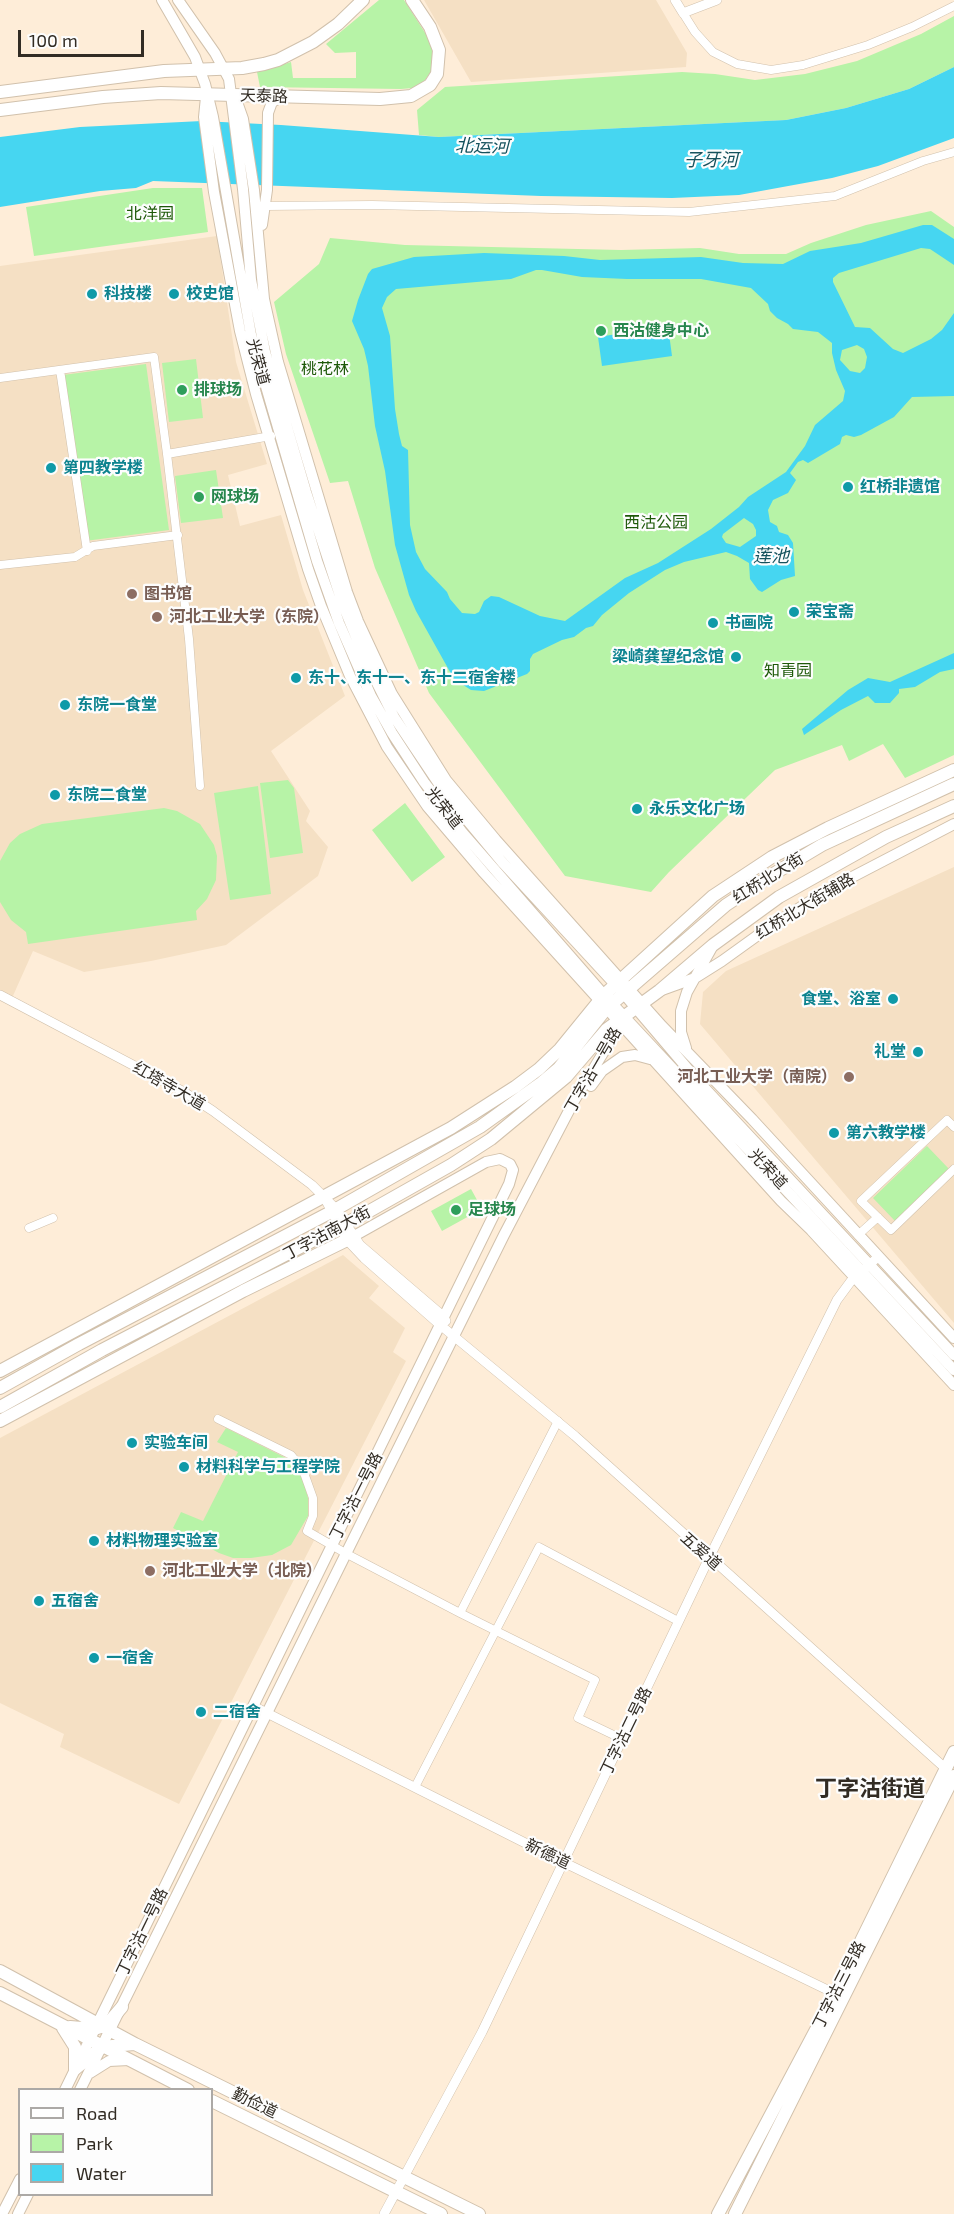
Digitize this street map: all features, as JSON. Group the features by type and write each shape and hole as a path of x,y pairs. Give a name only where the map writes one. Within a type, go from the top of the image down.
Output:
{"main road":[{"name":"光荣道","path":"162,0 200,69 207,93 219,192 250,335 284,433"},
{"path":"178,0 225,68 232,94"},
{"name":"天泰路","path":"0,92 148,73 242,68 264,64 297,51 327,33 363,0"},
{"name":"天泰路","path":"0,110 126,95 207,93 282,97 401,98 422,92 437,74 439,50 430,27 412,0"},
{"name":"光荣道","path":"232,94 238,104 249,189 247,246 256,312 284,433 314,550 335,615 371,696 392,733 424,782 462,832 621,1021 954,1354"},
{"path":"282,97 269,106 267,121 267,190 260,237 260,268 284,433 358,621 403,711 446,780 639,1006 752,1119 858,1236 867,1267 954,1385"},
{"path":"249,189 260,237"},
{"path":"623,986 713,896 772,857 828,828 954,770"},
{"name":"红桥北大街","path":"605,1002 726,905 770,876 822,845 954,784"},
{"name":"红桥北大街","path":"621,1021 713,945 779,897 885,837 954,806"},
{"name":"红桥北大街辅路","path":"659,991 695,978 772,925 833,887 954,824"},
{"path":"691,1056 684,1043 680,1021 684,1001 713,945"},
{"path":"0,1371 452,1128 539,1069 605,1002"},
{"name":"丁字沽南大街","path":"0,1388 334,1210 480,1126 531,1090 568,1058 605,1002"},
{"name":"光荣道","path":"639,1006 698,1081 867,1267 954,1370"},
{"path":"621,1021 652,1060 781,1201 811,1230 867,1267 954,1338"},
{"name":"丁字沽南大街","path":"0,1407 197,1300 342,1226 451,1165 491,1138 566,1077 601,1035 621,1021"},
{"name":"丁字沽一号路","path":"122,2007 504,1235 565,1119 621,1021"},
{"path":"565,1119 598,1075 612,1063 622,1057 634,1055 652,1060"},
{"name":"丁字沽一号路","path":"81,2088 102,2047 93,2035 331,1545 397,1415 441,1320 509,1184 513,1170 510,1164 500,1159 486,1162 350,1238"},
{"path":"0,1421 243,1290 350,1238"},
{"path":"197,1300 243,1290"},
{"name":"丁字沽三号路","path":"735,2214 950,1772 954,1752"},
{"name":"勤俭道","path":"0,1971 69,2009 102,2047 184,2088"},
{"name":"勤俭道","path":"0,1993 60,2025 135,2044 479,2214"},
{"name":"丁字沽三号路","path":"718,2214 840,1996"},
{"path":"66,2088 93,2035 122,2007"},
{"path":"60,2025 75,2047 75,2069"},
{"path":"87,2076 93,2035"},
{"path":"102,2047 135,2044"},
{"path":"87,2076 109,2061 129,2060"},
{"name":"勤俭道","path":"213,2101 441,2214"},
{"path":"2,2214 18,2183"},
{"path":"18,2214 27,2196"}],"street":[{"path":"675,0 695,32 714,52 737,64 771,70 803,65 868,45 954,6"},
{"path":"682,13 717,0"},
{"path":"266,206 372,205 689,212 835,196 923,161 954,152"},
{"path":"0,378 154,357 178,535 189,639 200,786"},
{"path":"60,370 87,551"},
{"path":"167,454 284,433"},
{"path":"0,566 75,557 93,546 178,535"},
{"name":"红塔寺大道","path":"0,995 184,1092 312,1185 334,1210 342,1226"},
{"path":"954,1127 947,1120 861,1201 891,1230 954,1169"},
{"path":"858,1236 878,1217"},
{"path":"29,1228 53,1218"},
{"name":"五爱道","path":"342,1226 364,1258 441,1320 454,1336 558,1421 950,1772"},
{"name":"丁字沽二号路","path":"384,2214 482,2032 678,1621 837,1300 867,1267"},
{"path":"218,1419 291,1455 303,1470 313,1498 313,1516 307,1531 460,1613 596,1680 578,1718 622,1739"},
{"path":"460,1613 558,1421"},
{"path":"415,1787 539,1546 678,1621"},
{"name":"新德道","path":"253,1706 563,1862 840,1996"}],"shaded area":[{"path":"424,0 656,0 687,53 686,67 471,82"},
{"name":"河北工业大学（东院）","path":"217,236 236,362 267,464 228,475 240,526 281,515 303,590 345,696 271,751 310,811 306,821 328,847 318,876 226,945 84,972 33,951 12,998 0,993 0,266"},
{"name":"河北工业大学（南院）","path":"954,867 954,1323 700,1024 703,992 726,971"},
{"name":"河北工业大学（北院）","path":"343,1255 379,1286 369,1298 405,1328 393,1352 406,1361 179,1804 60,1747 64,1734 0,1703 0,1438"}],"green space":[{"path":"379,0 404,0 431,42 434,53 432,70 423,83 413,88 401,89 260,87 257,72 291,62 293,78 356,78 356,52 335,53 326,44"},
{"path":"954,16 954,67 909,89 846,108 786,120 439,137 419,135 417,110 445,87 682,72 755,80 805,74 857,61 921,34"},
{"name":"北洋园","path":"153,188 202,188 208,232 34,256 26,207"},
{"name":"西沽公园","path":"931,211 954,227 954,755 905,778 883,744 849,761 842,745 775,770 651,892 565,876 429,693 375,568 348,481 330,483 286,354 274,302 319,264 330,238 405,245 621,250 700,248 739,254 786,254 811,243 866,225"},
{"name":"排球场","path":"196,359 203,418 169,422 162,363"},
{"path":"146,364 169,530 85,541 63,375"},
{"name":"网球场","path":"216,470 223,518 181,523 175,476"},
{"path":"288,780 294,788 303,853 270,858 260,783"},
{"path":"258,786 271,894 230,900 214,793"},
{"path":"405,803 445,857 412,882 372,830"},
{"path":"164,808 177,811 200,824 214,845 217,856 216,880 207,899 196,911 197,920 28,944 26,932 11,920 0,902 0,861 10,843 20,834 42,824"},
{"path":"927,1146 949,1169 895,1221 873,1198"},
{"name":"足球场","path":"471,1189 482,1209 442,1231 431,1211"},
{"path":"226,1428 288,1459 297,1469 304,1483 308,1498 308,1516 291,1545 272,1555 233,1558 173,1528 181,1512 203,1521 238,1452 217,1442"}],"water":[{"name":"子牙河","path":"954,67 954,138 878,166 832,178 739,195 672,198 541,196 153,181 136,188 100,191 0,207 0,137 80,127 202,121 439,137 786,120 846,108 909,89"},
{"name":"莲池","path":"923,225 932,225 954,239 954,265 930,249 921,248 839,273 833,278 833,282 855,327 870,328 893,349 903,353 931,339 942,330 954,313 954,396 912,397 894,417 861,435 842,437 840,444 808,463 803,460 798,462 790,473 796,480 788,493 773,500 768,510 770,522 777,526 779,532 788,535 793,543 795,576 781,580 762,592 750,579 749,563 737,556 726,552 684,562 665,570 629,593 602,615 593,626 574,637 562,640 533,654 530,659 530,671 527,674 484,691 471,690 454,679 416,611 409,595 395,545 385,471 375,426 368,366 364,349 352,321 368,274 372,269 414,257 484,253 564,256 600,260 701,257 743,263 783,264 810,251 861,243","holes":["542,270 582,277 701,279 751,288 768,304 770,311 777,318 793,329 818,332 832,343 836,370 845,391 843,401 815,425 805,446 786,472 748,497 711,529 658,563 625,578 565,621 540,616 499,597 491,596 484,601 479,612 462,613 447,592 425,569 416,552 410,525 408,450 402,446 399,434 390,336 382,308 387,297 396,289 511,279","857,345 864,349 867,357 865,368 860,373 850,371 840,360 842,350","744,518 753,524 756,530 756,536 740,547 726,543 722,537"]},
{"path":"668,326 672,356 602,366 598,337"},
{"path":"954,653 954,669 940,672 915,687 899,689 899,693 890,703 875,703 868,696 841,710 804,735 802,729 848,690 868,678 890,682"}],"place":[{"name":"科技楼","path":"92,294"},
{"name":"校史馆","path":"174,294"},
{"name":"西沽健身中心","path":"601,331"},
{"name":"排球场","path":"182,390"},
{"name":"第四教学楼","path":"51,468"},
{"name":"红桥非遗馆","path":"848,487"},
{"name":"网球场","path":"199,497"},
{"name":"图书馆","path":"132,594"},
{"name":"荣宝斋","path":"794,612"},
{"name":"河北工业大学（东院）","path":"157,617"},
{"name":"书画院","path":"713,623"},
{"name":"梁崎龚望纪念馆","path":"736,657"},
{"name":"东十、东十一、东十二宿舍楼","path":"296,678"},
{"name":"东院一食堂","path":"65,705"},
{"name":"东院二食堂","path":"55,795"},
{"name":"永乐文化广场","path":"637,809"},
{"name":"食堂、浴室","path":"893,999"},
{"name":"礼堂","path":"918,1052"},
{"name":"河北工业大学（南院）","path":"849,1077"},
{"name":"第六教学楼","path":"834,1133"},
{"name":"足球场","path":"456,1210"},
{"name":"实验车间","path":"132,1443"},
{"name":"材料科学与工程学院","path":"184,1467"},
{"name":"材料物理实验室","path":"94,1541"},
{"name":"河北工业大学（北院）","path":"150,1571"},
{"name":"五宿舍","path":"39,1601"},
{"name":"一宿舍","path":"94,1658"},
{"name":"二宿舍","path":"201,1712"}],"district":[{"name":"丁字沽街道","path":"870,1789"}],"water label":[{"name":"北运河","path":"482,146"}],"park label":[{"name":"桃花林","path":"325,369"},
{"name":"知青园","path":"788,671"}]}
